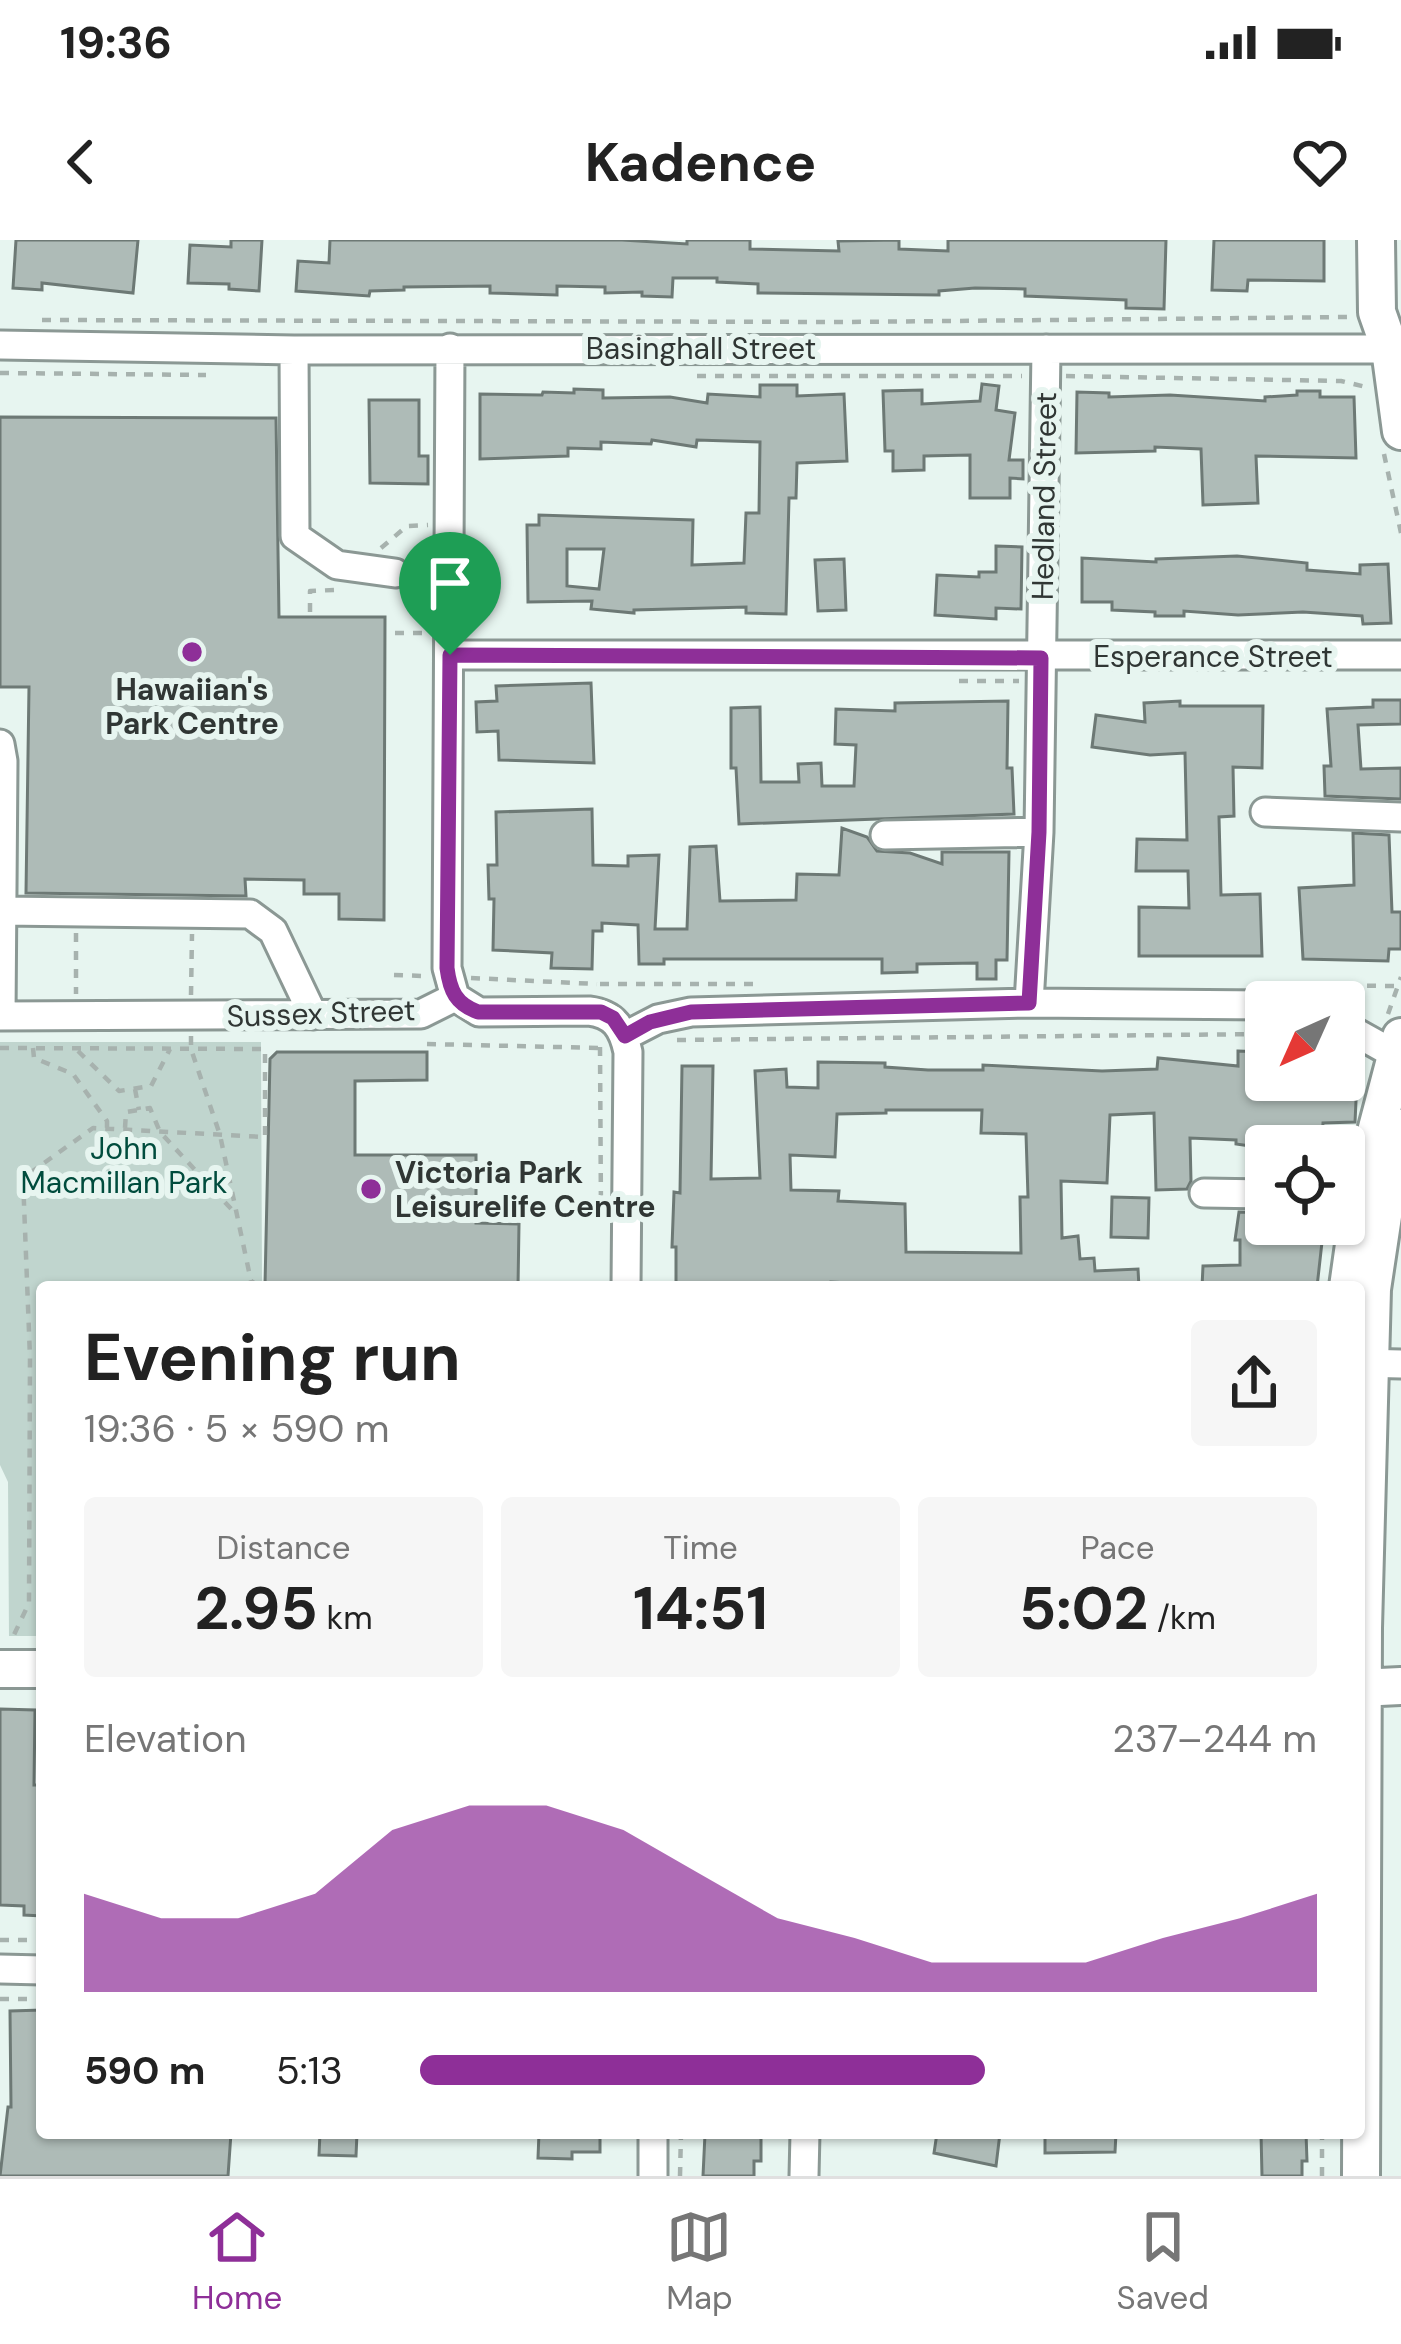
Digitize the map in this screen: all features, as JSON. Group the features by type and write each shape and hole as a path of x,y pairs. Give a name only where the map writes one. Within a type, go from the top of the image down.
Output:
{"main road":[{"path":"1376,240 1377,312 1397,339 1392,440"},
{"path":"1401,240 1401,277"},
{"path":"1350,1281 1372,1199 1399,1046"},
{"path":"1365,1563 1372,1199 1401,1128"},
{"path":"6,1654 36,1666"},
{"path":"1365,1675 1401,1664"},
{"path":"1365,1677 1401,1686"},
{"path":"1336,2176 1337,2139"},
{"path":"1361,2139 1361,2176"}],"street":[{"name":"Basinghall Street","path":"0,345 294,350 1046,349 1397,339"},
{"path":"450,348 452,987"},
{"name":"Hedland Street","path":"1029,1003 1039,832 1046,349"},
{"path":"294,350 295,536 337,565 395,572"},
{"name":"Esperance Street","path":"450,655 1401,655"},
{"path":"0,744 1,1016"},
{"path":"1264,812 1401,818"},
{"path":"885,835 1039,832"},
{"path":"2,911 241,911 263,920 273,932 313,1015"},
{"name":"Sussex Street","path":"1,1016 421,1014 452,987 478,1012 601,1012"},
{"path":"617,1042 650,1022 691,1012 1029,1003 1245,1005"},
{"path":"601,1012 613,1018 617,1042 626,1281"},
{"path":"1365,1033 1399,1046"},
{"path":"1204,1193 1245,1194"},
{"path":"0,1969 36,1970"},
{"path":"653,2139 653,2176"},
{"path":"804,2176 805,2139"}],"path":[{"path":"24,320 848,322 1352,317"},
{"path":"682,376 1029,376"},
{"path":"1066,389 1065,376 1341,381 1369,388"},
{"path":"1392,440 1401,532"},
{"path":"310,613 310,591 348,590"},
{"path":"76,911 76,1007"},
{"path":"184,911 192,929 191,1049 220,1135 251,1281"},
{"path":"394,975 452,987 600,984 601,1012"},
{"path":"676,1040 1245,1034"},
{"path":"427,1044 617,1042 601,1215"},
{"path":"0,1048 265,1049 265,1137 93,1128 23,1178 30,1358 29,1603 6,1654"},
{"path":"33,1048 41,1064 73,1074 107,1121 107,1129"},
{"path":"76,1048 119,1091 151,1086 170,1049"},
{"path":"135,1089 139,1110"},
{"path":"125,1130 126,1112 150,1108 160,1132 238,1216"},
{"path":"0,1940 36,1940"},
{"path":"0,1999 36,1999"},
{"path":"680,2139 680,2176"},
{"path":"1322,2139 1322,2176"}],"green space":[{"name":"John Macmillan Park","path":"0,1042 261,1042 262,1281 36,1281 36,1636 9,1636 8,1482 0,1465"}],"building":[{"path":"16,240 138,240 133,293 42,283 42,290 13,288"},
{"path":"231,240 262,240 259,291 188,283 190,245 231,247"},
{"path":"330,240 687,244 687,240 750,240 750,249 839,251 838,241 899,240 899,249 948,251 948,240 1166,240 1164,309 1126,308 1126,300 1025,296 1025,289 975,288 939,291 939,295 758,293 758,284 717,282 717,278 673,278 672,297 557,286 557,295 490,293 490,286 404,287 370,291 369,296 296,291 298,261 329,263"},
{"path":"1214,240 1324,240 1324,281 1248,280 1247,291 1212,290"},
{"path":"982,384 999,386 996,410 1015,413 1009,460 1023,460 1023,479 1010,478 1010,498 970,498 970,455 924,456 924,470 893,471 893,451 885,451 883,391 922,390 922,404 980,401"},
{"path":"760,385 797,385 797,396 844,394 847,461 797,463 796,498 789,498 786,614 746,613 746,607 634,613 591,609 592,601 528,602 527,525 539,525 539,515 693,520 692,565 744,563 746,513 759,513 760,442 697,440 696,447 652,440 651,444 601,442 601,449 568,448 568,456 480,459 480,394 603,390 603,398 670,397 707,403 708,394 760,397","holes":["567,549 604,549 599,589 567,586"]},
{"path":"1297,391 1354,397 1356,458 1256,456 1258,503 1203,505 1201,449 1076,453 1077,392 1265,401 1265,397 1297,395"},
{"path":"369,400 419,400 419,456 428,456 428,484 370,483"},
{"name":"Hawaiian's Park Centre","path":"0,417 276,418 279,617 385,617 384,920 339,919 339,894 304,894 304,880 245,879 246,896 26,893 29,687 0,687"},
{"path":"996,546 1022,547 1021,609 996,608 996,619 935,615 937,575 979,577 979,572 996,572"},
{"path":"1237,556 1307,563 1307,570 1360,574 1360,565 1388,564 1391,623 1363,624 1362,616 1303,612 1184,611 1184,616 1155,616 1155,612 1112,610 1112,602 1082,602 1082,558 1156,562"},
{"path":"844,559 846,610 818,611 815,560"},
{"path":"591,683 594,763 499,760 498,731 477,732 476,702 497,701 496,686"},
{"path":"1373,700 1401,700 1401,724 1358,725 1361,769 1401,768 1401,799 1325,796 1324,766 1331,766 1327,709 1373,707"},
{"path":"1008,701 1007,768 1012,768 1014,814 739,824 736,768 731,768 731,708 760,707 761,782 799,782 798,764 821,763 822,786 854,786 856,745 835,744 836,709 895,711 895,703"},
{"path":"1180,701 1180,706 1263,706 1262,768 1233,767 1234,816 1219,817 1221,895 1260,894 1262,956 1139,956 1139,907 1189,908 1188,871 1136,871 1137,839 1187,840 1185,753 1150,755 1092,747 1096,715 1145,722 1144,703"},
{"path":"592,809 593,865 628,866 628,856 659,855 655,929 687,929 690,847 716,846 720,901 796,900 797,874 839,875 842,828 867,837 877,851 910,853 942,864 942,852 1009,852 1007,960 996,960 996,979 977,979 977,963 917,964 917,972 882,973 882,959 664,959 664,964 639,964 638,925 602,923 602,931 593,931 592,969 551,968 552,953 493,950 494,899 489,899 488,865 497,865 496,812"},
{"path":"1353,833 1389,835 1392,912 1401,912 1401,949 1389,949 1388,961 1303,959 1299,888 1354,885"},
{"path":"1238,1051 1245,1051 1245,1101 1356,1101 1355,1122 1245,1125 1245,1145 1236,1140 1190,1138 1187,1189 1156,1190 1154,1113 1110,1115 1107,1183 1061,1181 1062,1238 1078,1236 1080,1259 1094,1258 1095,1271 1138,1269 1139,1281 676,1281 676,1247 672,1247 674,1192 680,1193 682,1066 713,1066 711,1179 760,1178 755,1071 786,1069 787,1087 818,1088 818,1062 885,1063 885,1067 928,1070 983,1070 983,1065 1157,1069 1158,1058 1238,1066","holes":["982,1110 981,1133 1026,1134 1028,1197 1020,1197 1021,1253 906,1252 905,1204 838,1201 839,1191 791,1190 790,1155 835,1157 837,1114"]},
{"name":"Victoria Park Leisurelife Centre","path":"277,1052 427,1052 427,1080 355,1081 355,1155 476,1155 476,1223 519,1224 518,1281 265,1281 270,1059"},
{"path":"1112,1197 1149,1198 1148,1238 1111,1237"},
{"path":"1239,1212 1245,1212 1245,1245 1322,1245 1318,1281 1202,1281 1203,1266 1240,1265 1240,1240 1235,1240"},
{"path":"0,1709 35,1710 36,1916 24,1915 24,1906 0,1905"},
{"path":"36,2010 36,2139 231,2139 228,2176 0,2176 11,2107 10,2011"},
{"path":"320,2139 357,2139 356,2156 319,2155"},
{"path":"539,2139 600,2139 600,2152 572,2152 572,2159 538,2158"},
{"path":"705,2139 761,2139 761,2161 754,2161 754,2176 703,2176"},
{"path":"936,2139 999,2139 996,2166 934,2153"},
{"path":"1045,2139 1116,2139 1115,2152 1045,2153"},
{"path":"1261,2139 1306,2139 1302,2176 1262,2176"}],"place":[{"name":"Hawaiian's Park Centre","path":"192,652"},
{"name":"Victoria Park Leisurelife Centre","path":"371,1189"}],"route":[{"path":"450,655 1041,658 1039,832 1029,1003 691,1012 650,1022 625,1036 613,1018 601,1012 478,1012 466,1007 454,997 447,968 450,655"}]}
